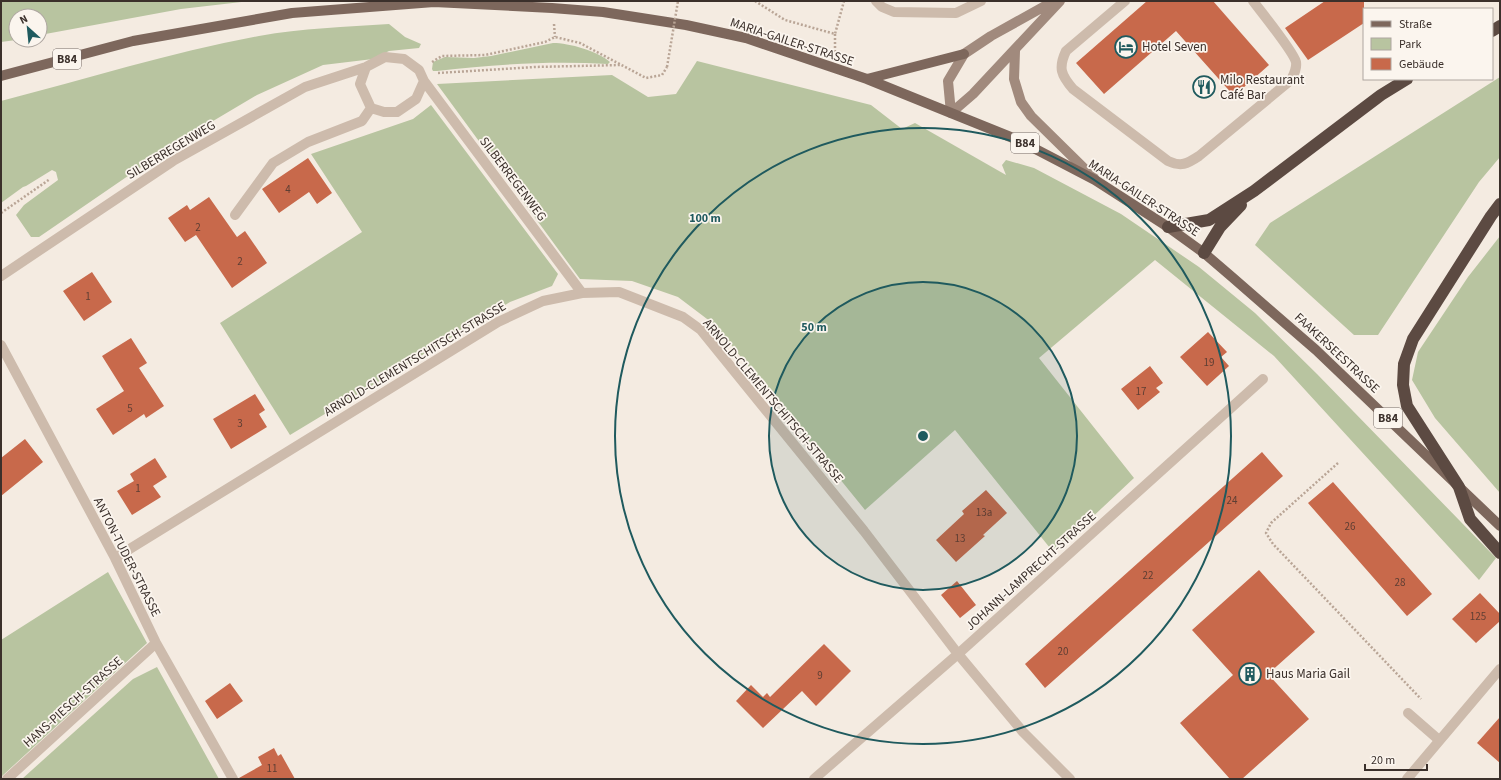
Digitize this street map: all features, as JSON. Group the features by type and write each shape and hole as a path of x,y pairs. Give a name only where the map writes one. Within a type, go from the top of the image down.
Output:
{"highway":[{"path":"1168,227 1209,220 1254,191 1381,95 1406,80"},
{"path":"1204,253 1220,227 1254,191"},
{"path":"1500,204 1413,339 1404,364 1403,385 1408,406 1459,486 1470,519 1500,553"}],"main road":[{"path":"867,79 964,54 991,36 1054,1"},
{"path":"951,113 973,94 1015,51 1060,1"},
{"name":"MARIA-GAILER-STRASSE","path":"1,76 132,41 292,12 434,2 603,12 686,25 746,38 867,79 1018,140 1096,180 1168,227 1204,253"},
{"path":"1015,51 1014,79 1021,102 1031,116 1096,180"},
{"path":"951,113 948,81 964,54"},
{"name":"FAAKERSEESTRASSE","path":"1204,253 1316,350 1500,526"}],"street":[{"path":"876,1 882,7 894,12 956,13 981,1"},
{"path":"1125,1 1066,51 1062,60 1061,70 1065,80 1073,90 1168,161 1176,165 1189,163 1199,156 1291,80 1296,71 1296,62 1291,52 1253,1"},
{"name":"SILBERREGENWEG","path":"1,276 173,161 305,87 366,67 385,57 404,59 419,70 424,81 582,293"},
{"path":"366,67 360,84 371,108 384,112 397,112 416,99 424,81"},
{"path":"235,215 273,163 308,142 362,122 371,108"},
{"name":"ARNOLD-CLEMENTSCHITSCH-STRASSE","path":"115,558 498,322 543,301 582,293 619,292 683,317 700,330 864,531 958,654 1024,732 1070,779"},
{"name":"ANTON-TUDER-STRASSE","path":"1,345 115,558 156,643 233,779"},
{"name":"JOHANN-LAMPRECHT-STRASSE","path":"814,779 958,654 1263,379"},
{"name":"HANS-PIESCH-STRASSE","path":"7,779 156,643"},
{"path":"1407,779 1500,670"},
{"path":"1408,713 1440,740"}],"path":[{"path":"419,70 442,56 484,55 545,42 555,37 580,43 646,78 662,76 667,68 678,1"},
{"path":"755,1 785,20 835,34 844,1"},
{"path":"424,81 439,73 534,66 621,65"},
{"path":"1,213 50,179"},
{"path":"1338,462 1271,523 1266,533 1273,544 1421,699"}],"green space":[{"path":"1,1 250,1 181,9 48,34 48,8 8,8 8,41 1,42"},
{"path":"389,24 405,37 421,44 419,48 389,51 373,59 323,65 257,95 176,143 39,237 31,237 16,215 24,205 58,180 56,172 52,170 23,187 1,203 1,101 226,42 275,33 308,29"},
{"path":"553,43 567,44 583,48 598,54 610,62 608,64 522,64 437,71 433,71 432,69 433,62 445,57 474,58 491,56"},
{"path":"697,61 871,105 902,129 915,123 1006,175 1002,165 1006,160 1034,168 1121,214 1199,267 1255,313 1317,374 1496,558 1479,580 1274,356 1155,260 1039,358 1134,478 1054,553 955,430 865,510 715,325 678,297 632,281 580,279 437,84 612,75 648,97 676,94"},
{"path":"1500,77 1500,157 1479,182 1378,335 1354,335 1255,245 1270,223"},
{"path":"431,105 558,274 552,286 510,302 290,435 220,323 362,232 311,154 413,119"},
{"path":"1500,236 1500,493 1435,418 1412,380 1418,352 1468,277"},
{"path":"108,572 147,643 1,777 1,640"},
{"path":"157,667 219,779 22,779 133,679"}],"building":[{"name":"Hotel Seven","path":"1147,1 1213,1 1269,65 1234,96 1176,31 1104,94 1076,63"},
{"path":"1325,1 1364,1 1363,24 1308,60 1285,28"},
{"path":"308,158 332,193 317,204 309,192 279,213 262,189"},
{"path":"209,197 237,237 245,231 267,263 232,288 196,235 185,242 168,218 187,205 190,210"},
{"path":"92,272 112,302 84,321 63,291"},
{"path":"1208,332 1227,352 1221,357 1229,366 1207,386 1180,357"},
{"path":"131,338 147,363 139,368 164,406 146,418 144,414 113,435 96,409 124,391 102,356"},
{"path":"1150,366 1163,383 1156,388 1160,392 1138,410 1121,389"},
{"path":"255,394 265,410 259,414 267,427 231,449 213,419"},
{"path":"25,439 43,462 1,496 1,458"},
{"path":"1262,452 1283,476 1045,688 1025,664"},
{"path":"155,458 167,477 153,486 161,497 132,515 117,491 134,481 130,474"},
{"path":"1333,482 1432,594 1407,616 1308,503"},
{"path":"986,490 1007,513 983,535 985,536 956,562 936,540 964,514 962,511"},
{"name":"Haus Maria Gail","path":"1259,570 1315,632 1268,674 1309,719 1242,779 1230,779 1180,723 1233,675 1192,630"},
{"path":"957,581 976,605 960,618 941,595"},
{"path":"1480,593 1500,614 1500,621 1476,643 1452,619"},
{"path":"824,644 851,671 816,706 802,691 763,728 736,701 751,685 763,697 767,693 770,697"},
{"path":"230,683 243,701 217,719 205,701"},
{"path":"1500,717 1500,763 1477,743"},
{"path":"274,748 278,756 281,754 295,779 239,779 262,765 258,757"}],"place":[{"name":"Hotel Seven","path":"1126,47"},
{"name":"Milo Restaurant Café Bar","path":"1204,87"},
{"name":"Haus Maria Gail","path":"1250,674"}]}
